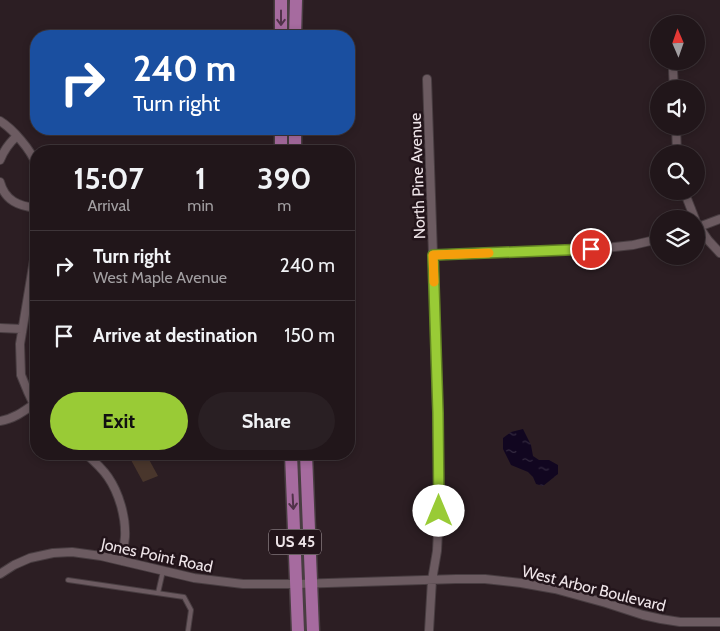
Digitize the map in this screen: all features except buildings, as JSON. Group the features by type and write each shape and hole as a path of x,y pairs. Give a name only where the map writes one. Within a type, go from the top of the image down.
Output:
{"main road":[{"path":"281,0 281,30"},
{"path":"296,0 296,30"},
{"name":"US 45","path":"290,460 298,631"},
{"name":"US 45","path":"306,460 314,631"}],"street":[{"path":"673,70 674,80"},
{"name":"North Pine Avenue","path":"427,80 438,413 439,511 429,631"},
{"path":"0,122 17,136 30,153"},
{"path":"0,160 3,152 17,136"},
{"path":"0,182 5,194 11,200 20,205 30,207"},
{"path":"705,222 720,219"},
{"path":"705,234 720,253"},
{"path":"433,255 606,248 650,241"},
{"path":"30,283 20,344 21,375 30,395"},
{"path":"0,328 22,329"},
{"path":"0,421 7,420 30,409"},
{"path":"93,460 108,477 122,507 125,536 122,561"},
{"name":"Jones Point Road","path":"0,574 30,558 53,553 72,552 101,556 194,578 225,583 312,583"},
{"name":"West Arbor Boulevard","path":"312,583 485,579 555,589 661,619 680,622 720,622"}],"lane":[{"path":"158,593 163,571"},
{"path":"68,580 184,597 191,610 188,631"}],"shaded area":[{"path":"131,460 149,460 158,476 143,482"}],"water":[{"path":"523,429 531,445 533,456 539,460 549,460 558,465 558,474 543,486 536,484 528,472 511,465 503,449 503,438 511,432"}],"slow traffic":[{"path":"434,282 433,255 489,253"}],"route":[{"path":"439,511 433,255 591,249"}]}
